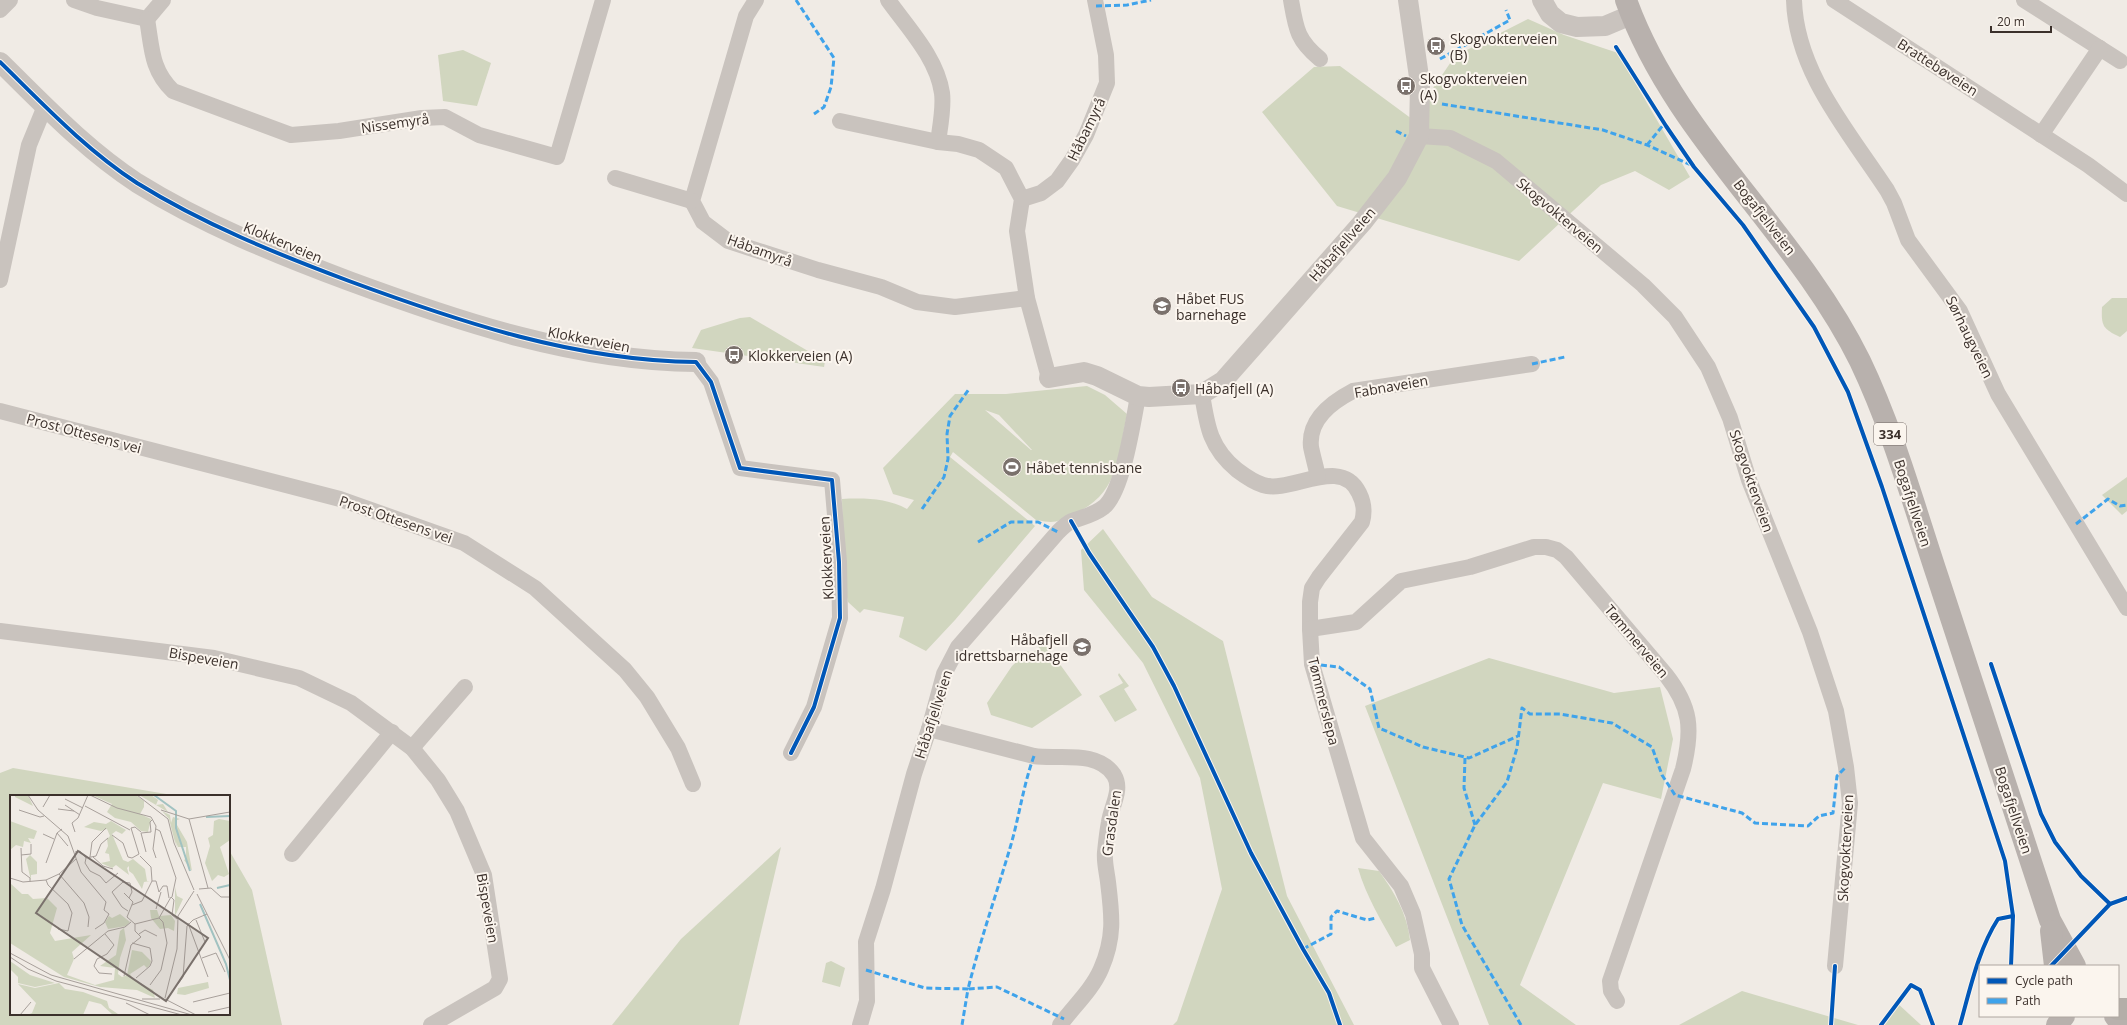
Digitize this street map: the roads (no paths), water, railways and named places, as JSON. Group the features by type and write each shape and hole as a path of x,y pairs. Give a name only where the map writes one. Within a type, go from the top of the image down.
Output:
{"main road":[{"name":"Bogafjellveien","path":"1628,8 1654,63 1676,99 1701,136 1808,273 1834,313 1860,362 1894,445 2050,920 2074,965"},
{"name":"Bogafjellveien","path":"2050,920 2055,965"},
{"path":"2116,1017 2122,1025"}],"street":[{"path":"0,10 10,0"},
{"path":"74,0 97,8 147,19 163,0"},
{"name":"Nissemyrå","path":"147,19 158,72 162,80 173,91 291,135 339,131 422,118 445,117 479,135 557,157 603,0"},
{"path":"615,178 692,201 746,16 756,0"},
{"path":"888,0 925,52 936,73 942,94 938,142"},
{"name":"Håbamyrå","path":"1022,199 1041,193 1057,182 1072,160 1086,135 1107,83 1106,55 1095,0"},
{"path":"1291,0 1300,38 1306,47 1320,60"},
{"name":"Håbafjellveien","path":"1049,378 1084,372 1097,376 1138,396 1202,394 1223,381 1362,223 1397,178 1419,136 1420,84 1408,0"},
{"path":"1542,0 1550,14 1555,19 1561,23 1577,27 1605,26 1628,8"},
{"name":"Sørhaugveien","path":"1794,0 1797,27 1802,49 1818,83 1887,190 1894,203 1908,240 1960,311 1998,394 2127,608"},
{"name":"Brattebøveien","path":"1834,0 2042,135 2127,194"},
{"path":"2024,0 2120,61"},
{"path":"2042,135 2100,48"},
{"name":"Klokkerveien","path":"0,62 82,143 137,182 196,216 319,270 428,310 524,337 585,351 616,356 696,362 711,382 740,468 832,480 839,562 840,618 814,707 791,753"},
{"path":"0,280 29,145 45,106"},
{"path":"840,121 938,142 958,144 979,150 1006,168 1022,199 1017,231 1027,298 1049,378"},
{"name":"Skogvokterveien","path":"1419,136 1450,138 1496,161 1643,285 1675,317 1708,367 1730,418 1749,480 1810,632 1836,711 1846,767 1850,803 1835,966"},
{"name":"Håbamyrå","path":"692,201 703,222 728,241 818,270 881,287 917,302 955,307 1027,298"},
{"name":"Fabnaveien","path":"1318,477 1311,446 1313,433 1317,422 1325,409 1338,399 1353,391 1532,364"},
{"name":"Tømmerslepa","path":"1202,394 1207,426 1215,446 1227,462 1247,478 1264,486 1285,484 1318,477 1337,476 1348,480 1357,488 1363,500 1365,512 1362,522 1312,588 1310,602 1312,664 1363,838 1401,886 1413,914 1422,954 1422,968 1451,1025"},
{"name":"Håbafjellveien","path":"860,1025 867,1001 866,942 883,889 914,774 930,729 944,674 958,647 1058,532 1071,521 1090,515 1104,507 1112,497 1122,471 1138,396"},
{"name":"Prost Ottesens vei","path":"0,411 340,499 464,543 535,588 625,670 647,697 678,748 692,784"},
{"name":"Tømmerveien","path":"1310,629 1356,622 1401,581 1470,567 1534,547 1546,547 1557,550 1566,557 1666,675 1678,690 1685,705 1690,724 1689,747 1683,769 1610,981 1611,991 1617,1001"},
{"name":"Bispeveien","path":"0,631 214,658 299,678 351,703 412,748 438,780 457,811 484,875 500,979 495,988 431,1025"},
{"path":"412,748 465,687"},
{"name":"Grasdalen","path":"930,729 1034,756 1046,758 1076,757 1092,760 1104,765 1114,775 1117,787 1116,796 1109,820 1105,855 1113,922 1108,947 1101,970 1083,998 1060,1025"},
{"path":"292,854 392,732"}],"place":[{"name":"Skogvokterveien (B)","path":"1436,46"},
{"name":"Skogvokterveien (A)","path":"1406,86"},
{"name":"Håbet FUS barnehage","path":"1162,306"},
{"name":"Klokkerveien (A)","path":"734,355"},
{"name":"Håbafjell (A)","path":"1181,388"},
{"name":"Håbet tennisbane","path":"1012,467"},
{"name":"Håbafjell idrettsbarnehage","path":"1082,647"}]}
